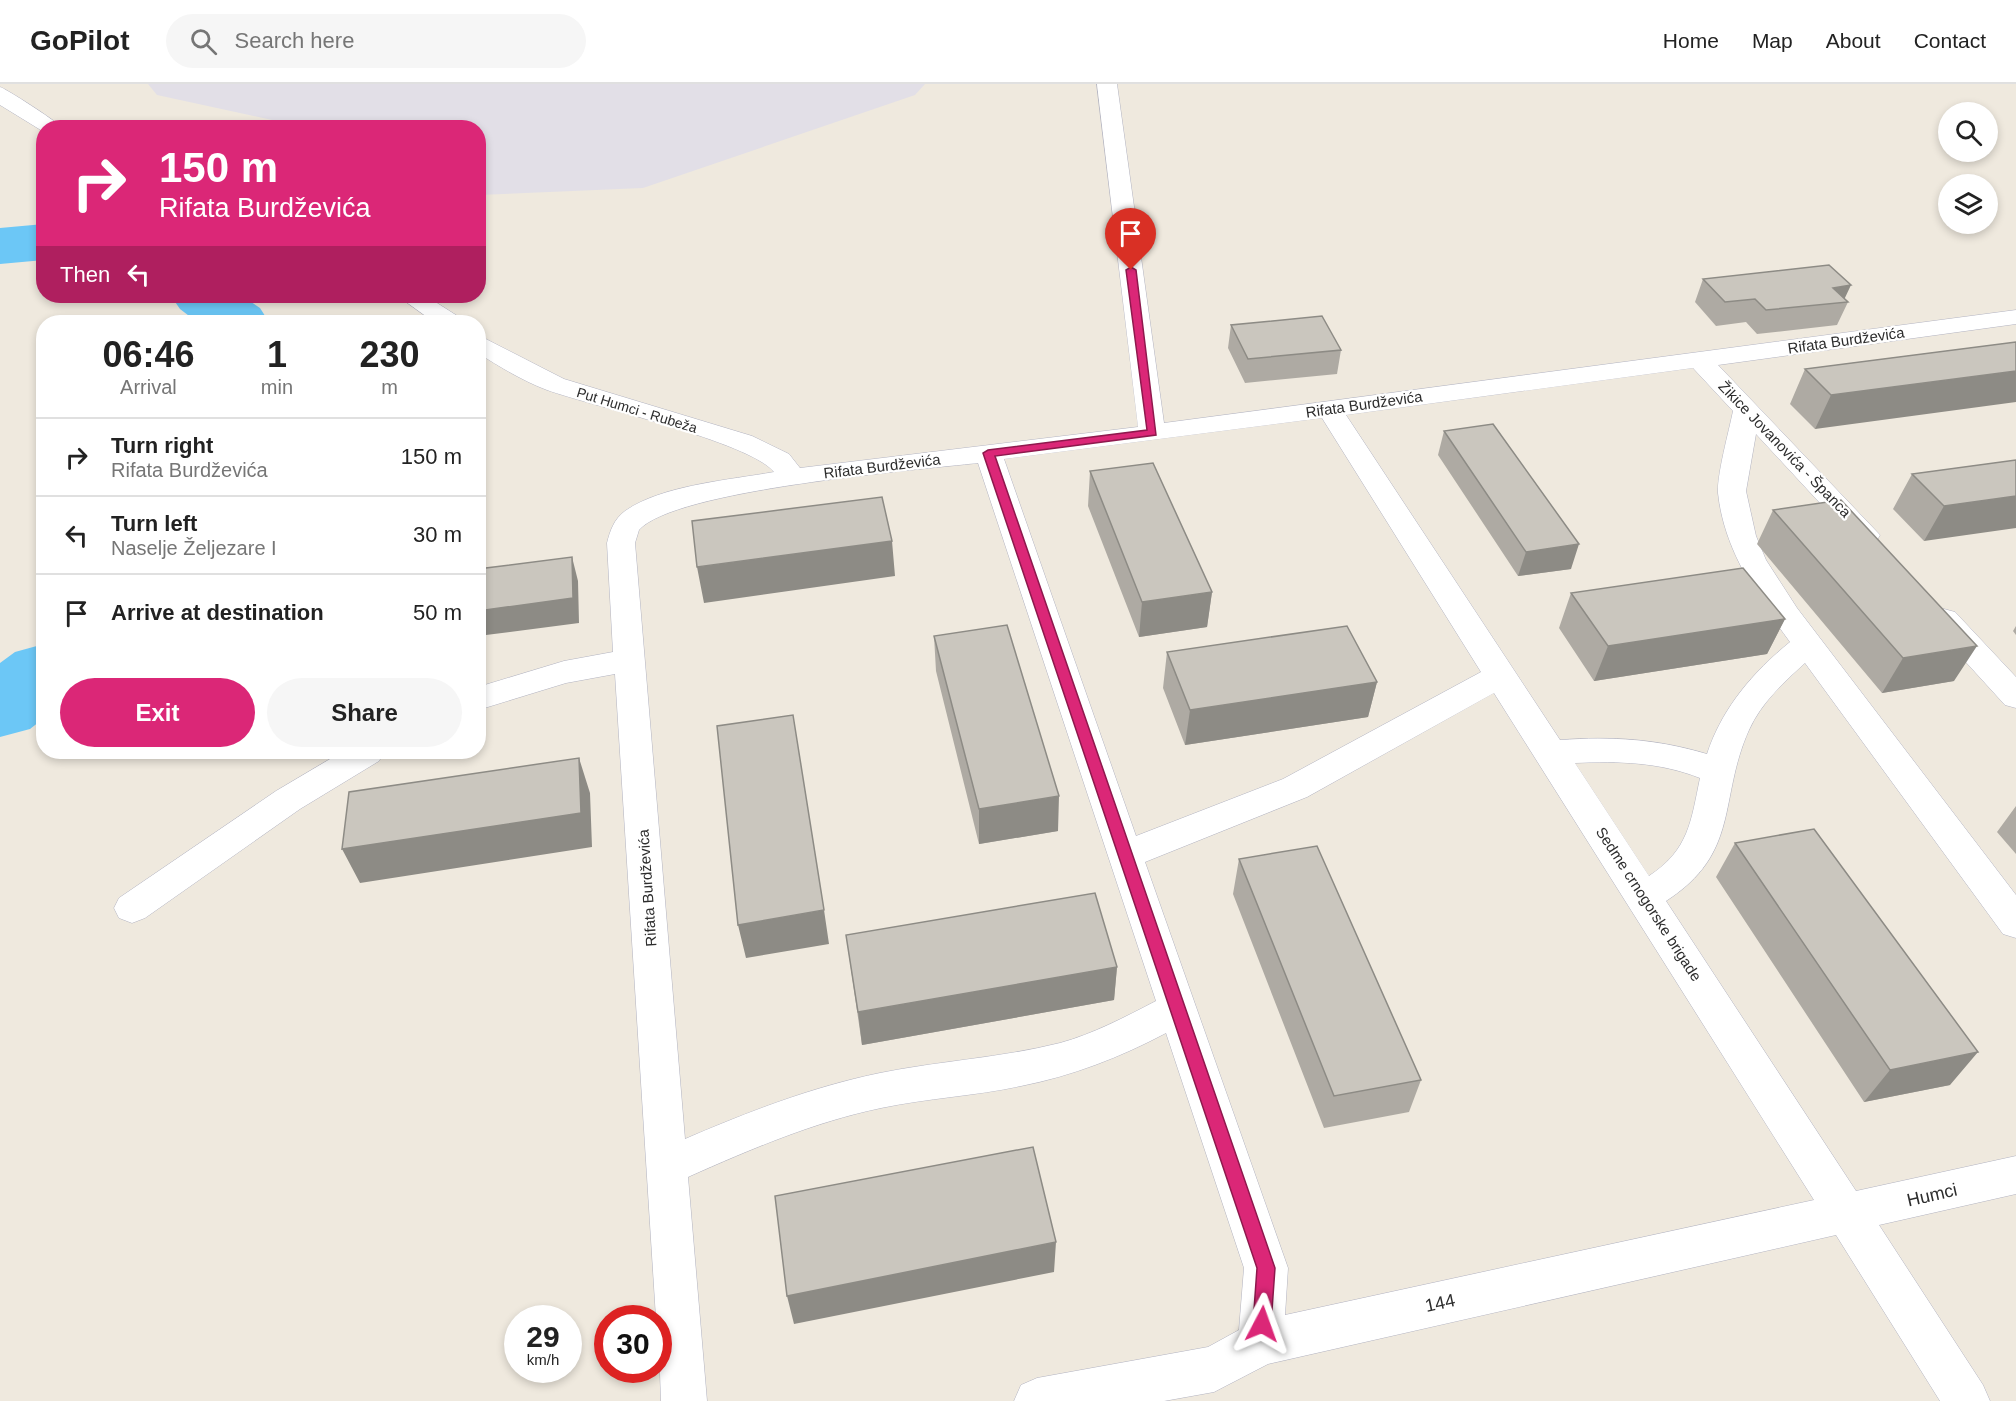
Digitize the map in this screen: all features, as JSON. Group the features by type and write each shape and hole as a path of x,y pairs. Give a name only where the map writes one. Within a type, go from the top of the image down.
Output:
{"street":[{"path":"1107,84 1152,433"},
{"path":"0,93 38,120"},
{"path":"1,122 25,112"},
{"path":"421,303 439,315"},
{"name":"Rifata Burdževića","path":"684,1401 621,543 625,528 634,518 678,499 793,477 1152,433 2016,316"},
{"name":"Put Humci - Rubeža","path":"486,347 518,367 555,384 742,442 779,460 793,477"},
{"name":"Žikice Jovanovića - Španca","path":"1699,359 1883,553"},
{"path":"1747,408 1732,491 1735,513 1751,560 1766,587 2016,922"},
{"name":"Sedme crnogorske brigade","path":"1329,409 1849,1214 1966,1401"},
{"path":"988,453 1266,1268 1261,1343"},
{"path":"1922,595 2016,697"},
{"path":"1644,897 1667,884 1686,868 1700,850 1709,827 1718,771 1727,742 1740,716 1759,689 1782,664 1809,643"},
{"path":"486,696 564,672 630,660"},
{"path":"1125,855 1295,788 1501,675"},
{"path":"1551,753 1634,748 1689,759 1718,771"},
{"path":"132,908 288,800 355,759"},
{"path":"667,1167 742,1132 860,1095 922,1082 1042,1065 1098,1048 1140,1029 1177,1008"},
{"name":"Humci","path":"1849,1214 2016,1175"},
{"name":"144","path":"1036,1401 1214,1369 1261,1343 1849,1214"}],"shaded area":[{"path":"148,84 925,84 915,95 643,188 486,195 486,120 272,120 157,95"}],"building":[{"path":"1829,265 1851,285 1833,288 1848,302 1766,310 1755,299 1725,302 1703,279"},
{"path":"1322,316 1341,350 1248,359 1231,325"},
{"path":"2016,342 2016,371 1831,395 1805,369"},
{"path":"1493,424 1579,544 1526,552 1444,431"},
{"path":"2016,460 2016,496 1944,506 1912,474"},
{"path":"1153,463 1212,592 1142,602 1090,471"},
{"path":"882,497 892,541 697,567 692,521"},
{"path":"1841,500 1977,646 1903,658 1773,510"},
{"path":"572,557 573,598 486,610 486,568"},
{"path":"1743,568 1785,619 1608,646 1571,593"},
{"path":"1007,625 1059,796 979,809 934,636"},
{"path":"1347,626 1377,682 1190,710 1167,652"},
{"path":"793,715 824,910 738,925 717,726"},
{"path":"579,758 581,813 342,849 349,792"},
{"path":"1814,829 1978,1052 1890,1070 1735,843"},
{"path":"1317,846 1421,1080 1334,1096 1239,859"},
{"path":"1095,893 1117,967 858,1012 846,935"},
{"path":"1033,1147 1056,1242 787,1296 775,1196"}],"waterway":[{"path":"0,246 36,243"},
{"path":"211,303 228,315"},
{"path":"0,707 36,679"}],"route":[{"path":"1131,270 1152,433 988,453 1266,1268 1262,1324"}]}
